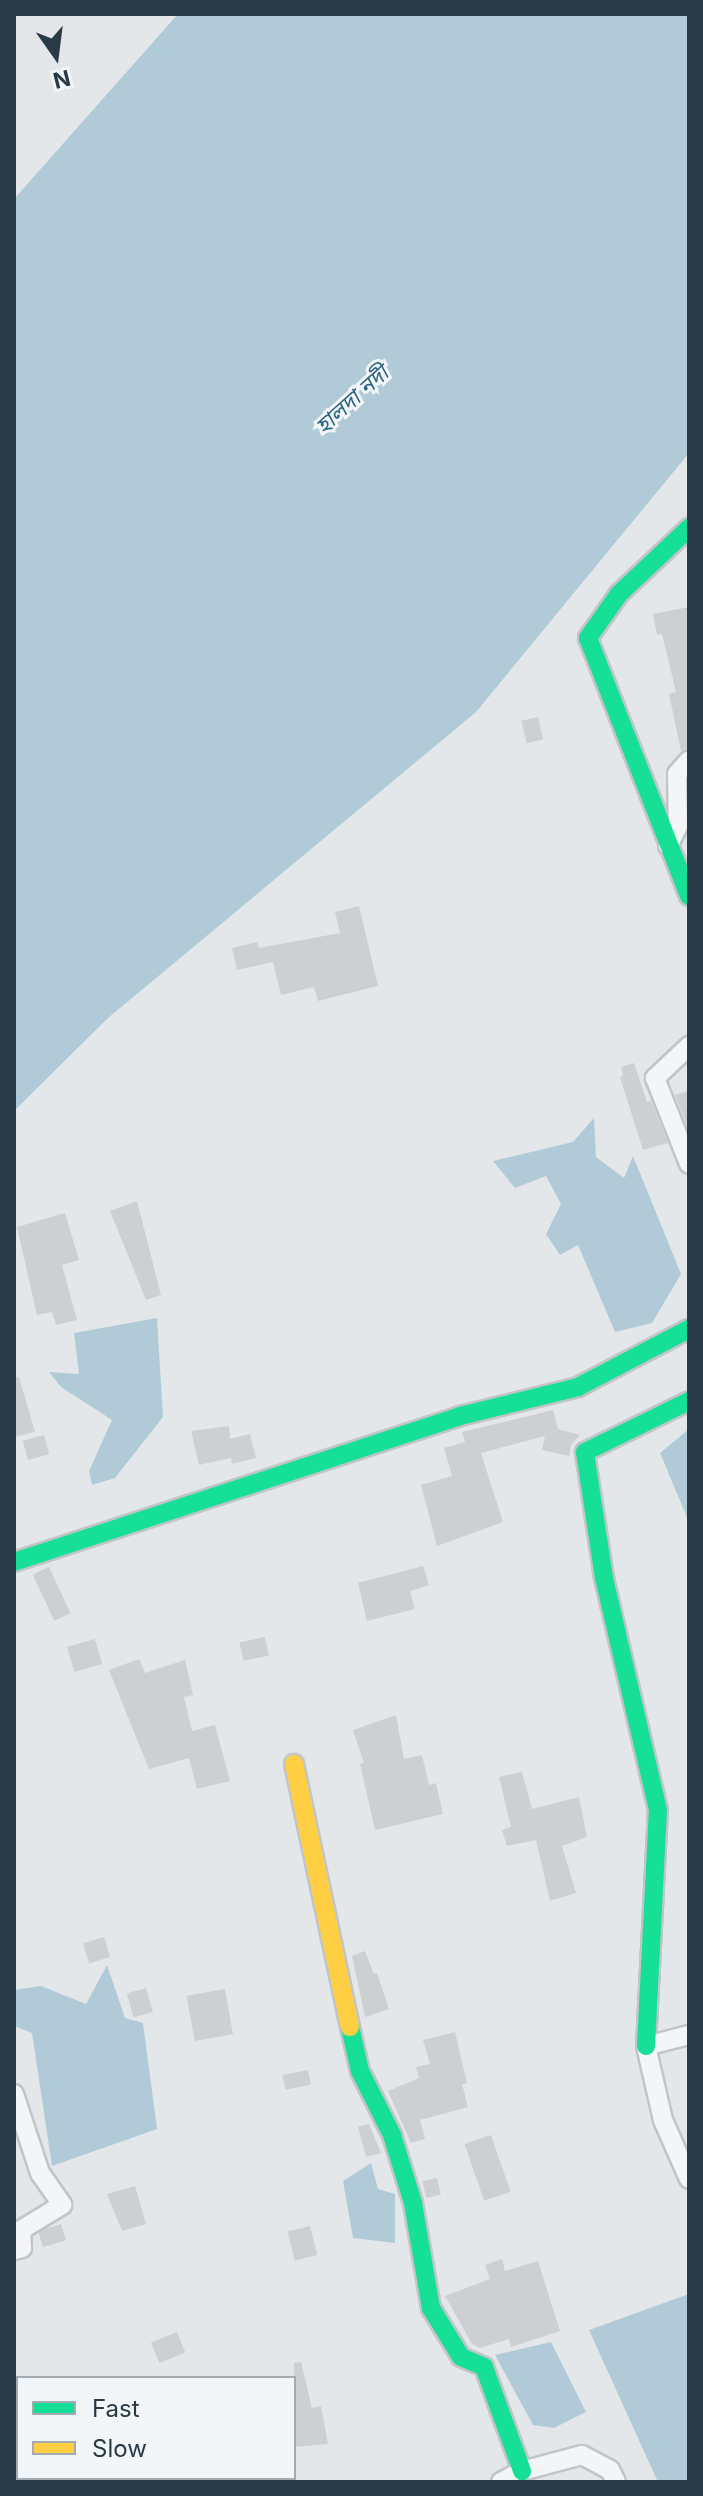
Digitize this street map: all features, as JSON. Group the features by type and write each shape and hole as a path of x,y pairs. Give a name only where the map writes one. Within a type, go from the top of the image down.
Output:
{"street":[{"path":"689,528 619,594 588,638 689,896"},
{"path":"668,846 678,826 677,774 689,760"},
{"path":"689,1046 655,1078 689,1164"},
{"path":"14,1562 460,1416 578,1387 689,1329"},
{"path":"689,1401 585,1452 604,1578 658,1810 646,2046 663,2120 689,2179"},
{"path":"294,1764 360,2071 392,2135 413,2203 431,2308 461,2357 484,2367 522,2471"},
{"path":"646,2046 689,2035"},
{"path":"14,2094 40,2173 62,2205 21,2230 22,2248 14,2250"},
{"path":"501,2482 522,2471 582,2455 610,2470 616,2482"}],"water":[{"name":"হালদা নদী","path":"178,14 689,14 689,453 476,712 108,1018 14,1111 14,199"},
{"path":"594,1118 596,1157 624,1178 633,1156 681,1274 652,1323 615,1332 578,1245 560,1255 546,1234 561,1204 546,1176 515,1188 493,1161 573,1142"},
{"path":"157,1318 163,1417 115,1478 92,1485 89,1471 112,1420 61,1387 49,1372 79,1374 74,1333"},
{"path":"689,1429 689,1522 660,1453"},
{"path":"107,1965 125,2018 143,2023 157,2129 52,2166 32,2033 14,2026 14,1990 41,1986 86,2004"},
{"path":"371,2163 378,2189 395,2194 395,2243 353,2238 343,2181"},
{"path":"689,2294 689,2482 661,2482 657,2480 589,2330"},
{"path":"551,2342 586,2412 554,2428 533,2425 495,2355"}],"building":[{"path":"689,607 689,748 681,751 669,694 676,692 662,634 657,635 653,614"},
{"path":"538,717 543,739 527,743 521,721"},
{"path":"359,906 378,986 318,1001 314,987 281,995 273,962 237,970 232,948 257,942 259,948 340,933 335,912"},
{"path":"634,1063 647,1102 651,1101 668,1143 643,1150 620,1077 623,1076 621,1067"},
{"path":"689,1091 689,1131 675,1095"},
{"path":"137,1201 161,1295 146,1300 110,1211"},
{"path":"65,1213 79,1260 62,1265 77,1320 56,1325 52,1312 37,1315 17,1227"},
{"path":"19,1377 35,1432 14,1437 14,1378"},
{"path":"553,1410 558,1429 580,1435 571,1445 569,1456 542,1450 545,1436 481,1453 503,1522 437,1546 421,1485 452,1476 444,1448 465,1442 462,1432"},
{"path":"229,1426 230,1439 250,1434 256,1458 232,1464 231,1458 199,1465 191,1431"},
{"path":"44,1435 49,1454 28,1460 23,1441"},
{"path":"423,1566 429,1585 410,1591 415,1609 367,1621 358,1583"},
{"path":"49,1567 71,1613 54,1621 33,1575"},
{"path":"265,1637 269,1656 244,1661 240,1642"},
{"path":"95,1639 102,1664 74,1672 67,1647"},
{"path":"139,1659 145,1673 185,1660 193,1695 184,1697 192,1731 215,1725 230,1781 197,1789 189,1758 149,1769 109,1670"},
{"path":"396,1715 404,1759 422,1755 429,1785 436,1783 443,1814 375,1830 360,1764 364,1763 353,1730"},
{"path":"522,1772 532,1809 579,1797 587,1837 562,1846 576,1893 550,1901 536,1840 507,1846 502,1830 511,1827 499,1777"},
{"path":"104,1937 110,1957 89,1964 83,1943"},
{"path":"365,1951 374,1974 377,1973 389,2009 365,2017 352,1956"},
{"path":"146,1988 153,2012 134,2018 127,1994"},
{"path":"225,1989 233,2034 195,2041 187,1996"},
{"path":"455,2032 467,2083 462,2084 468,2107 420,2120 425,2139 411,2143 388,2091 419,2078 416,2067 430,2064 423,2040"},
{"path":"308,2070 311,2085 285,2090 282,2075"},
{"path":"369,2124 381,2153 366,2157 358,2127"},
{"path":"491,2135 511,2192 484,2201 465,2144"},
{"path":"437,2178 441,2195 426,2198 422,2181"},
{"path":"135,2186 146,2224 122,2231 107,2194"},
{"path":"61,2224 66,2240 43,2247 38,2231"},
{"path":"310,2226 317,2255 295,2261 288,2232"},
{"path":"502,2259 505,2271 538,2261 560,2331 511,2347 509,2339 480,2348 472,2344 445,2296 490,2279 485,2265"},
{"path":"177,2332 185,2352 159,2363 151,2342"},
{"path":"301,2362 312,2408 321,2406 328,2444 296,2447 294,2363"}],"traffic: fast":[{"path":"689,528 619,594 588,638 689,896"},
{"path":"14,1562 460,1416 578,1387 689,1329"},
{"path":"646,2046 658,1810 604,1578 585,1452 689,1401"},
{"path":"350,2027 360,2071 392,2135 413,2203 431,2308 461,2357 484,2367 522,2471"}],"traffic: slow":[{"path":"294,1764 350,2027"}]}
